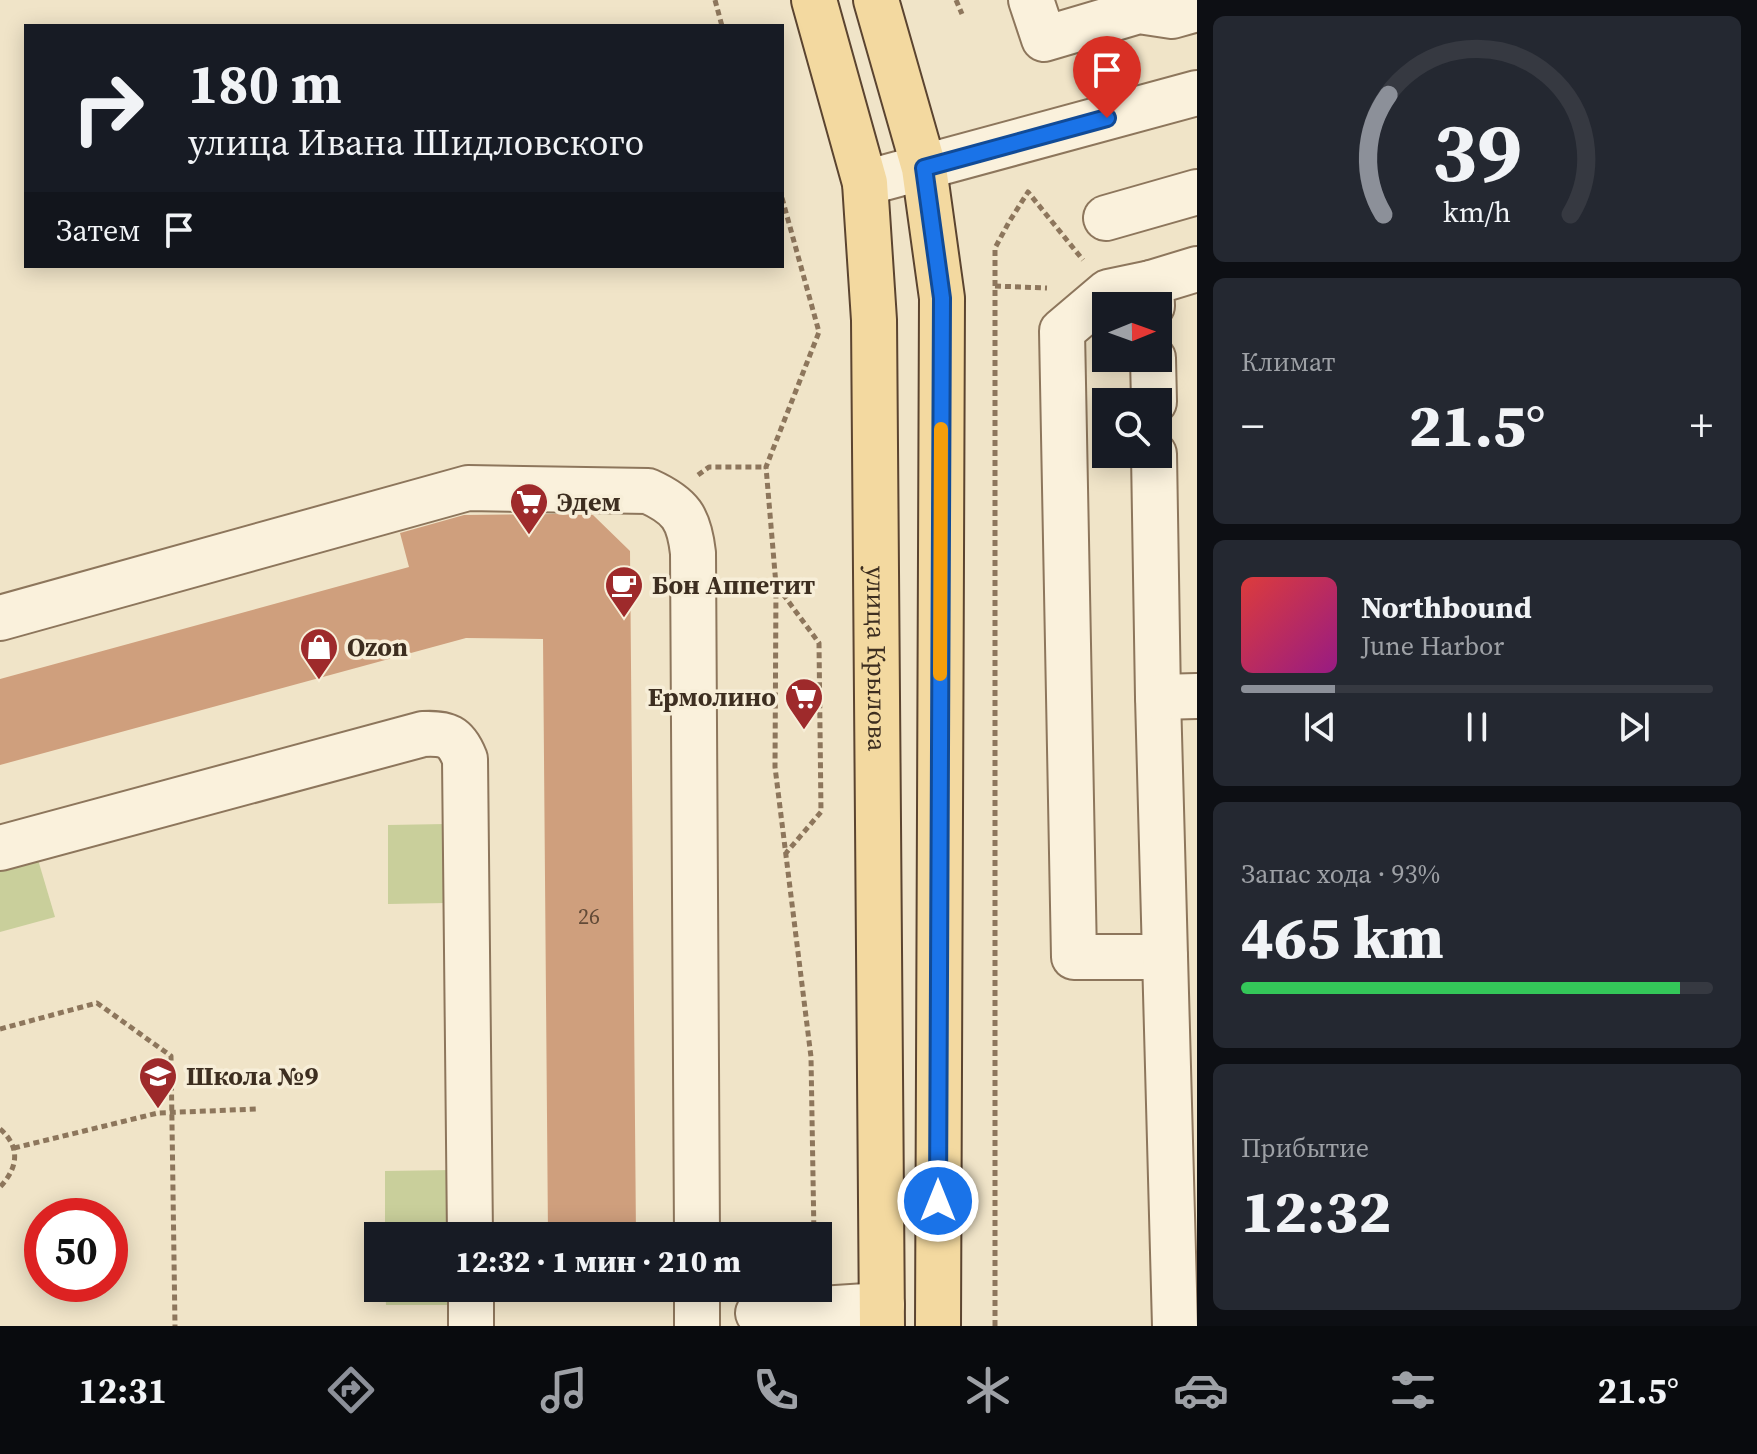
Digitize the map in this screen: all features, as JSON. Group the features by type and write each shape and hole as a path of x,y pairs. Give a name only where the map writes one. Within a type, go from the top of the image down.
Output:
{"main road":[{"name":"улица Крылова","path":"814,0 865,183 874,320 882,1315"},
{"path":"876,0 924,168 942,298 938,1326"}],"street":[{"path":"1031,0 1044,39 1139,11 1172,16 1197,9"},
{"path":"865,183 1197,93"},
{"path":"1106,218 1197,192"},
{"path":"1156,292 1197,269"},
{"path":"1092,306 1062,331 1074,957 1165,957"},
{"path":"1155,468 1178,696 1165,957 1175,1326"},
{"path":"0,618 468,488 648,491 666,499 681,513 690,529 693,553 697,1222"},
{"path":"0,848 423,734 451,737 461,747 465,759 470,1222"},
{"path":"471,1302 471,1326"},
{"path":"697,1302 697,1326"},
{"path":"758,1313 882,1315"}],"path":[{"path":"715,0 721,24"},
{"path":"956,0 962,14"},
{"path":"995,1326 995,248 1028,192"},
{"path":"784,205 819,332 766,467 776,585 775,767 811,1057 814,1222"},
{"path":"709,467 766,467"},
{"path":"776,585 819,643 821,812 786,853"},
{"path":"0,1029 97,1003 171,1056 175,1326"},
{"path":"14,1148 158,1113 256,1109"},
{"path":"0,1129 8,1135 14,1148 15,1163 10,1176 0,1187"}],"green space":[{"path":"446,824 447,903 388,904 388,825"},
{"path":"36,853 55,917 0,932 0,864"},
{"path":"453,1170 454,1222 385,1222 385,1171"},
{"path":"386,1302 454,1302 454,1305 386,1305"}],"building":[{"path":"464,515 593,515 630,551 636,1222 548,1222 543,639 466,638 0,765 0,679 409,567 400,533"}],"slow traffic":[{"path":"940,674 941,429"}],"place":[{"name":"Эдем","path":"529,536"},
{"name":"Бон Аппетит","path":"624,619"},
{"name":"Ozon","path":"319,681"},
{"name":"Ермолино","path":"804,731"},
{"name":"Школа №9","path":"158,1110"}],"route":[{"path":"938,1201 942,298 924,168 1107,118"}]}
